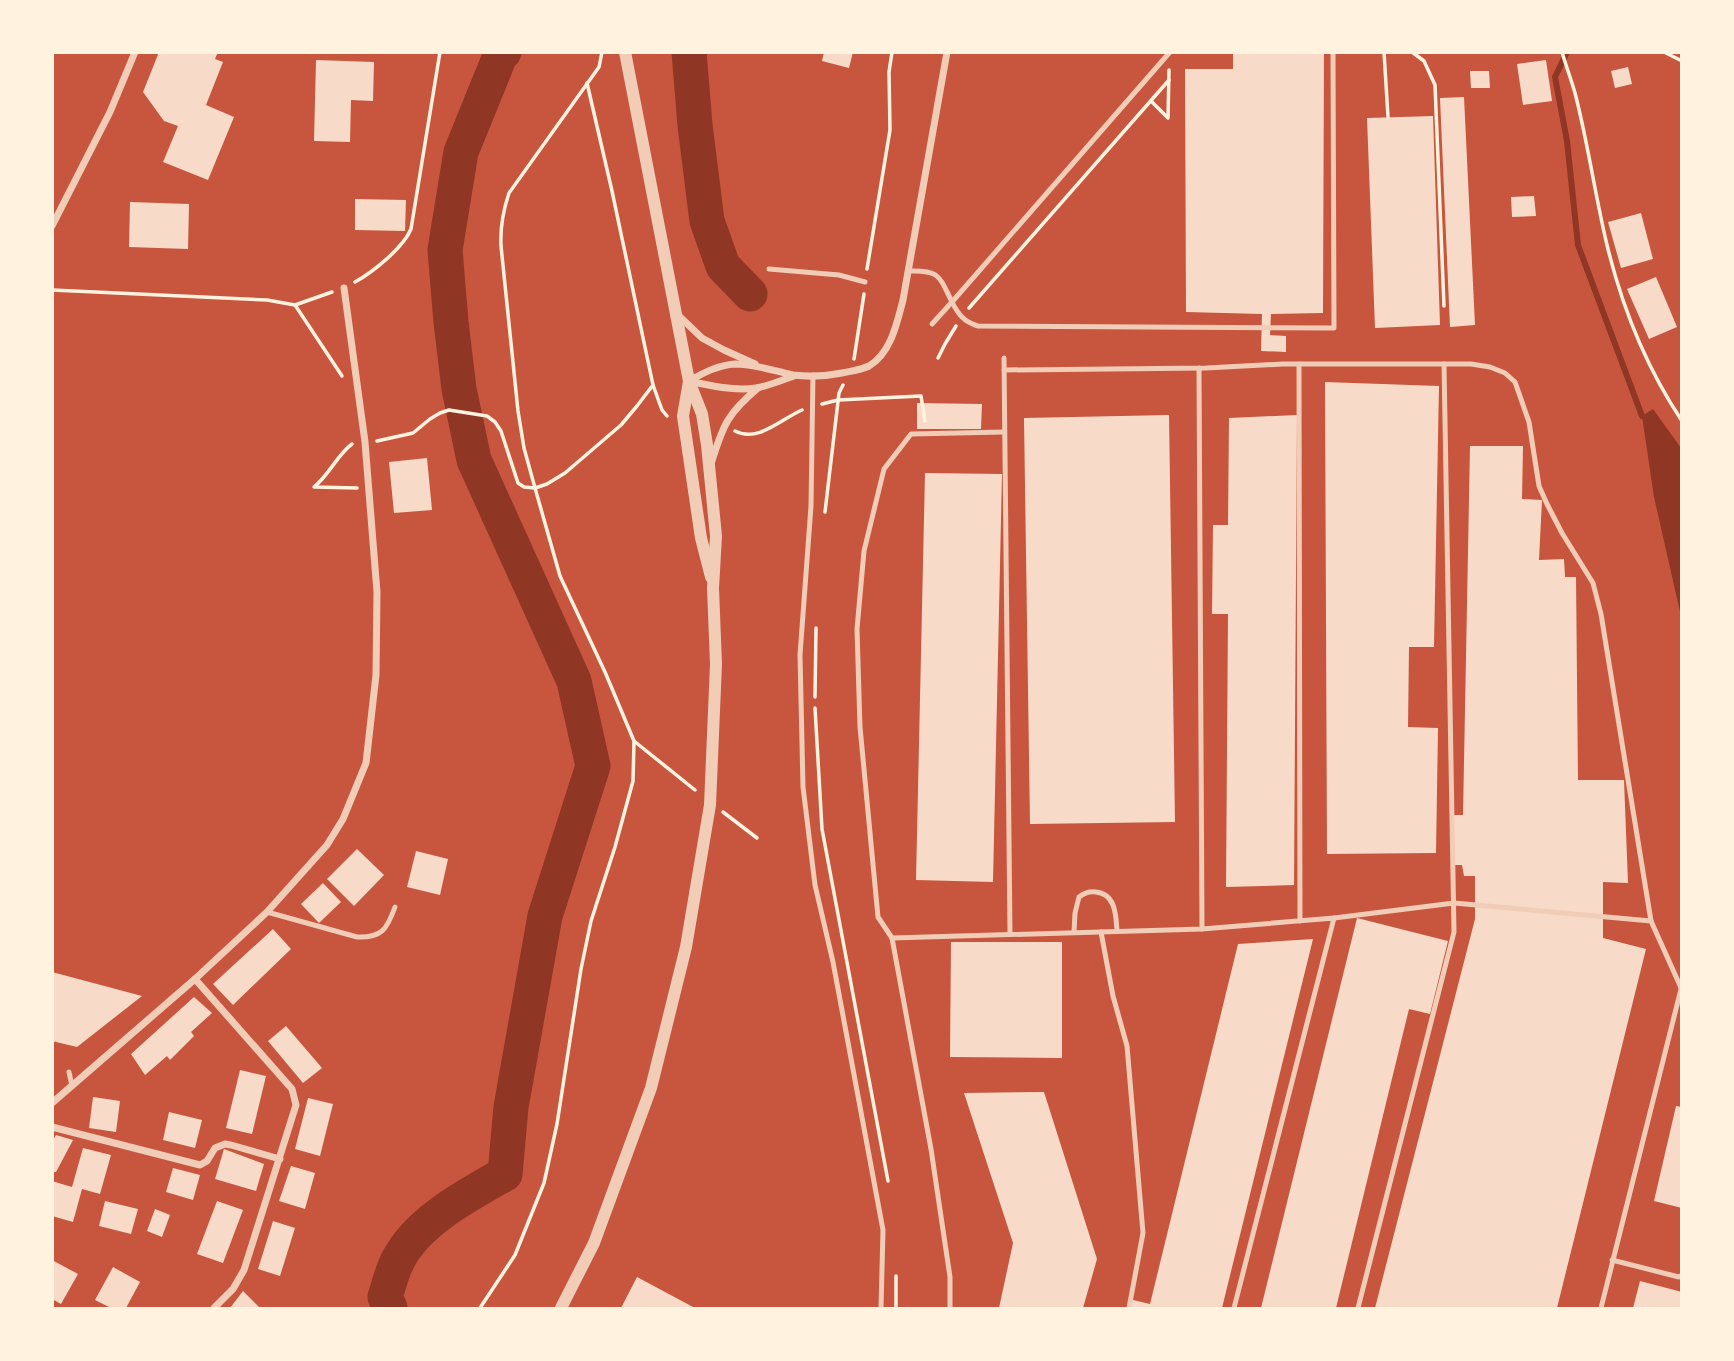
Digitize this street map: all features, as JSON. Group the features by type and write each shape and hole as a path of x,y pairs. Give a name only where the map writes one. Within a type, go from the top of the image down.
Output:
{"street":[{"path":"52,226 110,112 135,52"},
{"path":"689,381 703,373 734,364 796,375 832,375 870,365 882,354 897,322 909,271 947,52"},
{"path":"561,1308 594,1243 651,1088 685,947 709,805 716,664 713,588 716,536 710,469 702,414 689,381 626,53"},
{"path":"52,1103 195,979 267,912 327,845 343,819 366,763 376,675 377,592 370,488 344,288"},
{"path":"676,312 702,338 762,367"},
{"path":"689,381 709,386 758,388 796,375"},
{"path":"689,381 683,416 701,538 713,588"},
{"path":"710,469 721,432 729,417 742,401 758,388"},
{"path":"195,979 292,1089 296,1105 244,1270 233,1289 214,1308"},
{"path":"52,1128 200,1165 207,1161 215,1147 225,1144 280,1159"}],"lane":[{"path":"909,271 930,272 938,276 961,318 971,324 1043,327 1334,328 1333,52"},
{"path":"932,324 1170,53"},
{"path":"769,269 839,275 865,282"},
{"path":"1004,358 1010,934"},
{"path":"1004,370 1299,364 1471,364 1505,373 1515,382 1529,422 1539,486 1562,533 1593,583 1601,614 1651,921 1681,989 1601,1308"},
{"path":"1299,364 1300,921"},
{"path":"1358,1308 1454,932 1444,364"},
{"path":"1199,368 1202,929"},
{"path":"813,375 811,506 800,655 803,788 815,885 833,962 883,1230 881,1308"},
{"path":"950,1308 950,1277 931,1149 892,938 878,917 860,727 857,629 864,551 884,469 911,434 1004,432"},
{"path":"1074,932 1076,905 1085,892 1104,894 1111,899 1117,931"},
{"path":"892,938 1202,929 1334,918 1454,903 1651,921"},
{"path":"267,912 357,937 369,937 381,933 389,925 395,907"},
{"path":"1234,1308 1334,918"},
{"path":"1101,932 1113,996 1128,1046 1143,1233 1129,1308"},
{"path":"69,1072 72,1086"},
{"path":"1612,1260 1679,1277 1682,1275"}],"path":[{"path":"52,290 267,300 295,305 344,288 369,274 401,245 411,229 440,52"},
{"path":"480,1308 515,1255 544,1183 557,1125 591,921 633,781 634,741 560,576 524,448 500,246 500,229 509,193 598,67 602,52"},
{"path":"859,338 865,282 890,130 892,52"},
{"path":"1384,52 1388,117"},
{"path":"1412,52 1424,61 1435,85 1444,306"},
{"path":"1562,52 1575,92 1607,245 1622,297 1657,381 1682,421"},
{"path":"1664,52 1682,61"},
{"path":"1151,101 1168,118 1170,53"},
{"path":"938,358 961,318 1169,80"},
{"path":"587,83 653,385 665,415 668,418 676,417"},
{"path":"295,305 346,382 359,396"},
{"path":"370,488 314,487 354,443 413,433 430,418 449,410 487,416 495,422 501,430 518,483 524,487 535,488 547,484 565,473 621,425 653,385"},
{"path":"731,428 745,435 754,434 797,412 838,400 921,396 926,433"},
{"path":"823,522 838,400"},
{"path":"816,627 815,703 822,829 889,1185"},
{"path":"896,1270 896,1308"}],"shaded area":[{"path":"1653,409 1681,448 1681,616 1654,497 1642,416"}],"building":[{"path":"159,52 218,52 215,59 223,62 206,105 234,117 208,180 163,162 178,126 164,121 143,92"},
{"path":"824,52 853,52 849,68 822,61"},
{"path":"1233,52 1324,52 1323,313 1271,314 1270,335 1286,336 1286,352 1261,351 1262,314 1186,312 1185,69 1233,69"},
{"path":"316,60 374,62 373,101 351,100 350,142 314,141"},
{"path":"1546,60 1552,101 1523,105 1517,64"},
{"path":"1628,67 1632,84 1615,88 1611,71"},
{"path":"1470,71 1489,71 1490,88 1471,88"},
{"path":"1464,97 1475,325 1450,327 1440,98"},
{"path":"1433,116 1440,325 1375,328 1367,118"},
{"path":"1534,196 1536,216 1512,217 1511,197"},
{"path":"355,199 406,200 405,231 355,230"},
{"path":"130,202 189,204 188,249 129,247"},
{"path":"1641,213 1653,259 1621,268 1608,222"},
{"path":"1656,277 1677,327 1649,339 1627,289"},
{"path":"1325,382 1439,386 1434,647 1409,647 1408,727 1438,728 1436,853 1327,854"},
{"path":"917,403 982,404 981,429 917,429"},
{"path":"1169,415 1175,822 1030,824 1024,418"},
{"path":"1297,415 1294,885 1226,887 1228,614 1212,614 1213,525 1228,525 1229,418"},
{"path":"1470,446 1523,446 1522,499 1542,500 1539,560 1564,559 1565,577 1576,577 1578,780 1624,780 1628,883 1603,882 1603,938 1646,949 1557,1308 1375,1308 1475,919 1475,876 1464,876 1462,865 1452,865 1453,815 1463,815"},
{"path":"427,458 432,510 394,513 389,462"},
{"path":"925,473 1002,474 993,882 916,880"},
{"path":"357,849 384,875 354,906 327,879"},
{"path":"416,851 448,859 440,895 407,887"},
{"path":"323,883 341,902 319,923 301,904"},
{"path":"1357,918 1448,941 1430,1014 1409,1009 1336,1308 1261,1308"},
{"path":"273,929 291,949 233,1005 213,984"},
{"path":"1313,939 1222,1308 1127,1308 1129,1299 1150,1304 1238,944"},
{"path":"951,942 1062,942 1062,1058 950,1057"},
{"path":"52,972 142,996 77,1047 52,1041"},
{"path":"194,997 212,1013 191,1032 194,1036 170,1060 167,1056 145,1075 131,1054"},
{"path":"286,1026 322,1068 303,1083 268,1041"},
{"path":"240,1070 266,1076 252,1134 226,1128"},
{"path":"1044,1092 1097,1259 1083,1308 999,1308 1013,1243 964,1093"},
{"path":"93,1097 120,1101 116,1132 89,1128"},
{"path":"308,1098 333,1104 320,1156 295,1149"},
{"path":"1676,1106 1682,1107 1682,1208 1654,1201"},
{"path":"169,1112 202,1120 195,1148 163,1140"},
{"path":"56,1135 73,1140 56,1172 52,1172 52,1142"},
{"path":"83,1148 111,1155 100,1194 82,1189 73,1222 52,1216 52,1181 72,1187"},
{"path":"224,1149 264,1164 256,1191 215,1179"},
{"path":"291,1166 315,1173 305,1209 279,1201"},
{"path":"173,1168 200,1175 193,1200 166,1192"},
{"path":"105,1201 138,1209 131,1234 99,1226"},
{"path":"217,1201 243,1210 223,1263 197,1254"},
{"path":"155,1209 170,1215 162,1237 147,1231"},
{"path":"273,1221 295,1228 280,1276 258,1269"},
{"path":"52,1260 78,1274 61,1304 52,1299"},
{"path":"113,1267 140,1282 126,1308 111,1308 95,1300"},
{"path":"637,1277 695,1308 621,1308"},
{"path":"1640,1281 1682,1292 1682,1308 1633,1308"},
{"path":"243,1291 260,1308 230,1308"}],"waterway":[{"path":"390,1308 385,1297 396,1264 418,1233 445,1210 505,1174 511,1107 545,916 593,766 574,681 474,460 459,389 445,250 461,152 504,52"},
{"path":"689,52 707,221 723,266 750,294"},
{"path":"1567,52 1555,77 1567,141 1578,245 1642,416"}]}
